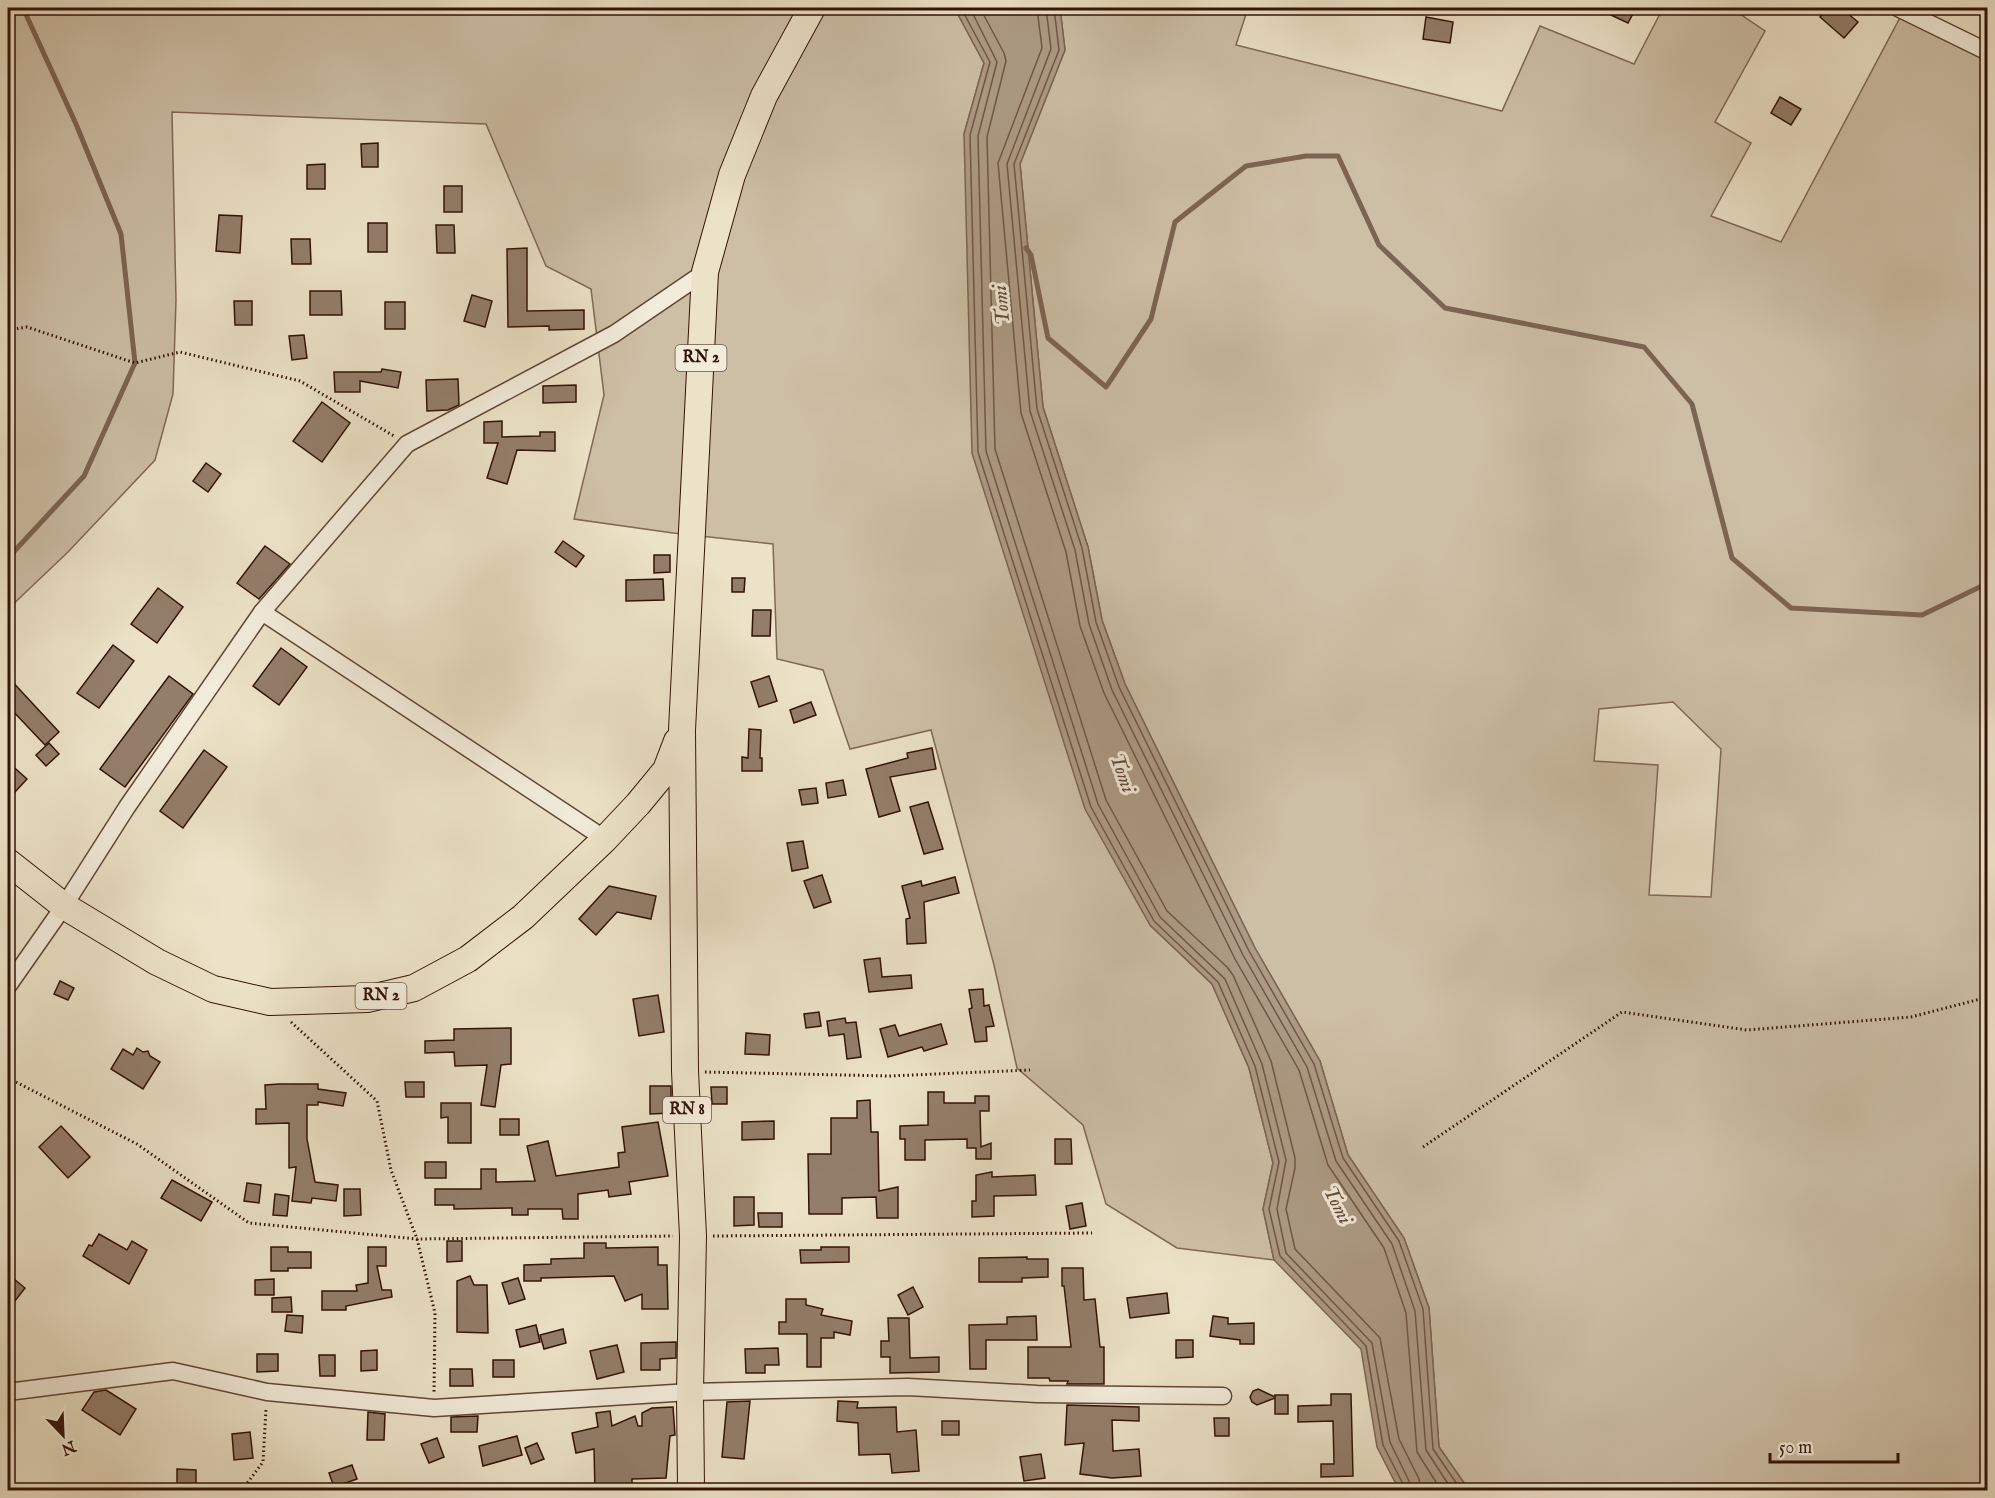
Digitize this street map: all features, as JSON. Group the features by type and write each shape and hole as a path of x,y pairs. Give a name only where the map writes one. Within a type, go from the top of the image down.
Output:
{"main road":[{"name":"RN 2","path":"8,862 64,906 157,962 213,989 270,1002 367,999 414,988 468,959 523,917 605,839 638,804 666,770 682,730 705,272 732,175 764,96 812,8"},
{"name":"RN 8","path":"682,730 685,1071 693,1236 691,1491"}],"street":[{"path":"1898,8 1988,52"},
{"path":"8,986 64,906 127,807 262,612 407,444 614,334 705,272"},
{"path":"262,612 605,839"},
{"path":"8,1392 173,1371 267,1392 434,1408 690,1392 908,1387 1038,1394 1223,1396"}],"path":[{"path":"8,330 27,327 135,363 180,352 300,381 407,444"},
{"path":"1423,1147 1622,1012 1747,1030 1911,1017 1988,997"},
{"path":"270,1002 377,1101 391,1170 417,1239 435,1313 434,1408"},
{"path":"685,1071 890,1076 1030,1070"},
{"path":"8,1078 137,1144 249,1222 417,1239 1092,1233"},
{"path":"242,1491 263,1462 267,1392"}],"shaded area":[{"path":"8,8 955,9 984,63 964,134 1150,925 1212,984 1249,1068 1273,1163 1263,1209 1274,1260 1177,1248 1106,1204 1083,1125 1017,1068 994,965 931,730 850,749 823,670 777,659 773,544 574,519 604,395 591,289 546,266 486,124 172,112 176,300 173,394 155,460 68,552 8,609"},
{"path":"1060,8 1248,8 1236,45 1502,111 1540,26 1634,64 1663,8 1731,8 1765,31 1715,122 1751,143 1711,216 1781,242 1903,12 1987,50 1987,1490 1469,1490 1439,1447 1429,1308 1404,1238 1348,1155 1320,1061 1255,948 1125,684 1102,620 1088,547 1043,407 1020,164 1065,50","holes":["1673,702 1721,749 1711,897 1649,895 1658,765 1594,761 1599,709"]}],"water":[{"name":"Tomi","path":"952,8 1060,8 1065,50 1020,164 1043,407 1088,547 1102,620 1125,684 1255,948 1320,1061 1348,1155 1404,1238 1429,1308 1439,1447 1469,1490 1399,1490 1377,1447 1361,1349 1274,1260 1263,1209 1273,1163 1249,1068 1212,984 1150,925 1085,809 972,453 964,134 984,63 955,9"}],"building":[{"path":"1596,8 1636,8 1628,23"},
{"path":"1828,8 1841,8 1858,22 1844,38 1820,17"},
{"path":"1426,17 1453,22 1450,43 1423,39"},
{"path":"1780,97 1801,109 1791,125 1771,113"},
{"path":"378,143 378,167 362,167 361,144"},
{"path":"325,164 325,189 307,189 307,165"},
{"path":"444,186 462,186 462,212 444,212"},
{"path":"219,215 242,216 240,253 216,251"},
{"path":"368,223 387,223 387,252 368,252"},
{"path":"436,225 454,225 455,253 437,253"},
{"path":"291,239 310,239 311,264 292,264"},
{"path":"527,248 527,311 584,310 584,329 549,330 549,326 508,327 507,249"},
{"path":"310,291 341,291 342,315 310,315"},
{"path":"472,295 492,301 485,327 464,321"},
{"path":"234,301 252,301 252,325 235,325"},
{"path":"385,302 405,302 405,329 385,329"},
{"path":"304,335 307,358 292,360 289,336"},
{"path":"382,369 401,372 398,388 360,381 360,392 335,392 334,372 381,372"},
{"path":"458,379 459,405 448,410 427,411 426,380"},
{"path":"576,385 576,402 543,403 543,386"},
{"path":"322,402 350,423 322,462 293,441"},
{"path":"502,421 502,437 540,436 540,432 555,432 555,451 517,450 507,484 487,478 498,443 484,443 484,422"},
{"path":"206,463 221,474 208,492 193,481"},
{"path":"563,541 584,556 576,567 555,552"},
{"path":"265,546 290,564 259,599 237,583"},
{"path":"654,555 670,555 670,572 654,573"},
{"path":"732,578 745,578 744,592 732,592"},
{"path":"663,579 664,600 626,601 626,580"},
{"path":"158,588 183,607 157,643 131,624"},
{"path":"753,610 771,610 770,636 752,636"},
{"path":"113,645 134,661 99,708 77,693"},
{"path":"281,648 307,667 279,705 253,686"},
{"path":"169,676 193,694 125,787 100,769"},
{"path":"769,676 777,701 759,707 751,682"},
{"path":"8,677 59,732 45,745 8,706"},
{"path":"811,702 816,715 794,723 790,710"},
{"path":"749,729 761,730 762,771 742,771 742,757 748,758"},
{"path":"49,743 59,754 46,766 36,755"},
{"path":"932,748 936,769 890,777 900,811 879,817 866,769 908,758 907,753"},
{"path":"204,750 227,767 183,828 160,811"},
{"path":"8,762 27,779 15,792 8,785"},
{"path":"843,780 846,795 828,798 826,783"},
{"path":"816,788 818,803 802,805 799,790"},
{"path":"928,802 943,849 924,854 910,807"},
{"path":"803,841 808,868 792,871 787,843"},
{"path":"822,875 831,902 814,908 804,881"},
{"path":"955,877 959,893 924,902 926,943 907,944 906,919 910,918 902,886 921,881 922,886"},
{"path":"609,886 656,896 651,919 617,912 596,935 579,919"},
{"path":"880,958 882,977 911,975 912,988 869,992 864,960"},
{"path":"60,981 74,988 68,1000 54,994"},
{"path":"983,989 984,1006 989,1005 994,1026 986,1027 987,1041 975,1042 969,1009 972,1008 969,990"},
{"path":"658,995 664,1032 639,1036 633,999"},
{"path":"819,1012 821,1026 806,1028 804,1014"},
{"path":"845,1018 846,1023 856,1022 861,1057 847,1059 844,1034 829,1036 827,1021"},
{"path":"941,1024 947,1044 924,1051 922,1047 888,1057 880,1029 895,1025 899,1036"},
{"path":"511,1028 511,1064 501,1065 495,1107 481,1105 487,1065 455,1066 454,1052 425,1053 425,1041 454,1040 454,1029"},
{"path":"746,1033 770,1035 769,1055 745,1054"},
{"path":"137,1048 143,1052 148,1051 150,1056 160,1062 143,1089 111,1069 123,1049 133,1055"},
{"path":"405,1082 424,1082 424,1097 406,1097"},
{"path":"318,1084 318,1089 346,1093 343,1106 318,1102 318,1105 307,1105 307,1139 315,1182 338,1185 336,1201 312,1198 311,1203 292,1201 296,1167 289,1168 289,1123 256,1124 256,1109 266,1109 265,1085"},
{"path":"650,1086 671,1086 671,1113 650,1114"},
{"path":"711,1087 727,1087 727,1104 712,1104"},
{"path":"928,1092 944,1092 944,1103 975,1103 975,1096 989,1096 989,1111 980,1111 981,1147 991,1143 991,1159 976,1159 976,1148 967,1148 967,1139 925,1140 925,1160 905,1160 905,1139 900,1139 900,1126 928,1125"},
{"path":"870,1100 871,1132 878,1132 879,1191 898,1187 898,1218 877,1218 876,1197 842,1198 842,1214 809,1214 808,1154 831,1154 831,1118 857,1118 857,1101"},
{"path":"441,1103 471,1103 471,1143 448,1143 448,1117 441,1118"},
{"path":"500,1119 519,1119 519,1135 500,1135"},
{"path":"774,1121 774,1139 742,1140 742,1122"},
{"path":"658,1122 668,1176 629,1182 631,1194 609,1197 608,1190 578,1194 578,1219 563,1219 562,1209 528,1209 528,1215 512,1215 512,1208 454,1209 454,1205 435,1205 435,1189 481,1189 481,1169 496,1169 496,1182 535,1181 527,1146 548,1141 556,1176 619,1167 618,1153 625,1152 622,1127"},
{"path":"61,1126 90,1157 68,1178 39,1147"},
{"path":"1055,1139 1071,1139 1072,1164 1055,1164"},
{"path":"425,1162 446,1162 446,1178 425,1178"},
{"path":"992,1172 992,1177 1035,1175 1036,1195 994,1196 994,1216 972,1217 972,1201 976,1201 976,1175"},
{"path":"172,1180 212,1202 201,1221 161,1198"},
{"path":"247,1183 261,1185 259,1203 244,1201"},
{"path":"344,1189 360,1189 361,1215 344,1216"},
{"path":"275,1194 289,1196 287,1216 273,1215"},
{"path":"734,1197 754,1197 754,1225 734,1226"},
{"path":"1082,1203 1086,1226 1070,1229 1066,1206"},
{"path":"758,1213 782,1213 782,1227 759,1227"},
{"path":"99,1234 127,1250 132,1241 147,1250 129,1284 83,1256"},
{"path":"447,1241 462,1241 462,1261 447,1262"},
{"path":"584,1243 606,1243 606,1248 658,1247 658,1265 667,1265 668,1309 642,1309 642,1294 625,1301 614,1276 541,1278 541,1281 524,1281 524,1265 551,1264 551,1259 584,1258"},
{"path":"271,1247 288,1247 288,1252 311,1252 311,1268 271,1271"},
{"path":"368,1247 386,1247 386,1266 377,1266 382,1290 391,1290 392,1297 346,1306 346,1310 322,1310 322,1291 357,1291 356,1285 368,1283"},
{"path":"821,1247 849,1247 849,1262 801,1263 800,1250 821,1250"},
{"path":"1027,1257 1027,1259 1048,1259 1048,1277 1022,1278 1022,1282 979,1282 979,1258"},
{"path":"1062,1268 1083,1268 1084,1300 1095,1299 1100,1347 1104,1347 1104,1384 1067,1384 1068,1381 1050,1381 1049,1378 1028,1378 1028,1347 1071,1347 1064,1286 1062,1286"},
{"path":"8,1274 25,1288 15,1301 8,1295"},
{"path":"470,1276 474,1285 487,1285 488,1333 457,1332 457,1281"},
{"path":"518,1278 525,1299 509,1304 502,1283"},
{"path":"274,1279 274,1295 255,1295 255,1280"},
{"path":"913,1287 923,1307 908,1315 898,1295"},
{"path":"1167,1293 1169,1313 1130,1318 1127,1298"},
{"path":"291,1297 292,1312 272,1312 272,1298"},
{"path":"786,1299 806,1299 806,1305 823,1309 821,1315 852,1321 850,1335 834,1332 834,1338 821,1338 821,1367 807,1367 807,1334 779,1334 779,1322 786,1322"},
{"path":"287,1315 303,1316 302,1333 285,1331"},
{"path":"1036,1316 1037,1340 986,1340 986,1369 970,1369 969,1325 1007,1324 1007,1317"},
{"path":"1213,1316 1228,1318 1228,1324 1254,1323 1254,1344 1240,1344 1240,1340 1210,1336"},
{"path":"888,1318 909,1318 910,1358 939,1357 939,1372 890,1373 890,1357 881,1357 881,1341 889,1341"},
{"path":"536,1325 540,1342 520,1347 516,1330"},
{"path":"563,1329 566,1343 544,1349 540,1335"},
{"path":"1176,1340 1193,1340 1193,1357 1176,1358"},
{"path":"676,1342 676,1358 660,1359 660,1370 641,1370 641,1343"},
{"path":"617,1345 624,1372 597,1379 590,1351"},
{"path":"778,1348 779,1365 765,1365 765,1373 746,1373 745,1349"},
{"path":"377,1350 377,1370 361,1371 361,1351"},
{"path":"257,1354 278,1354 278,1371 257,1372"},
{"path":"319,1355 335,1355 335,1376 320,1376"},
{"path":"493,1360 514,1360 514,1377 493,1377"},
{"path":"450,1369 472,1369 473,1386 450,1386"},
{"path":"1258,1389 1275,1397 1275,1395 1288,1395 1288,1414 1275,1414 1275,1398 1257,1405 1252,1402 1250,1397 1253,1391"},
{"path":"106,1390 136,1409 120,1435 82,1410 94,1392"},
{"path":"1331,1394 1351,1394 1353,1476 1321,1477 1321,1464 1334,1464 1333,1421 1298,1422 1298,1406 1331,1405"},
{"path":"750,1401 744,1459 722,1457 727,1402"},
{"path":"838,1401 858,1402 857,1408 896,1407 897,1432 916,1430 919,1471 892,1473 890,1454 859,1455 858,1423 837,1421"},
{"path":"1067,1405 1139,1407 1139,1421 1112,1420 1113,1451 1139,1449 1141,1476 1112,1478 1080,1474 1084,1443 1065,1445"},
{"path":"673,1407 675,1435 670,1436 666,1478 632,1479 632,1491 595,1491 594,1449 576,1453 572,1433 598,1427 596,1413 610,1411 612,1426 635,1416 638,1426 642,1426 642,1413 652,1408"},
{"path":"368,1412 385,1414 384,1440 367,1440"},
{"path":"478,1416 477,1432 451,1432 451,1417"},
{"path":"1214,1418 1229,1418 1229,1436 1215,1436"},
{"path":"942,1421 959,1421 959,1435 942,1435"},
{"path":"250,1432 253,1458 234,1460 232,1434"},
{"path":"517,1436 522,1455 483,1466 479,1446"},
{"path":"437,1438 444,1457 429,1463 421,1444"},
{"path":"537,1443 544,1459 531,1464 525,1448"},
{"path":"1041,1454 1045,1478 1024,1481 1020,1457"},
{"path":"352,1465 357,1479 334,1487 329,1473"},
{"path":"177,1469 196,1470 196,1491 177,1491"}],"waterway":[{"path":"8,558 84,476 135,363 121,234 76,124 23,8"},
{"path":"1026,248 1031,255 1048,338 1106,387 1151,319 1175,222 1246,166 1306,156 1338,156 1379,245 1445,308 1644,347 1692,404 1732,558 1791,608 1922,615 1988,583"}]}
